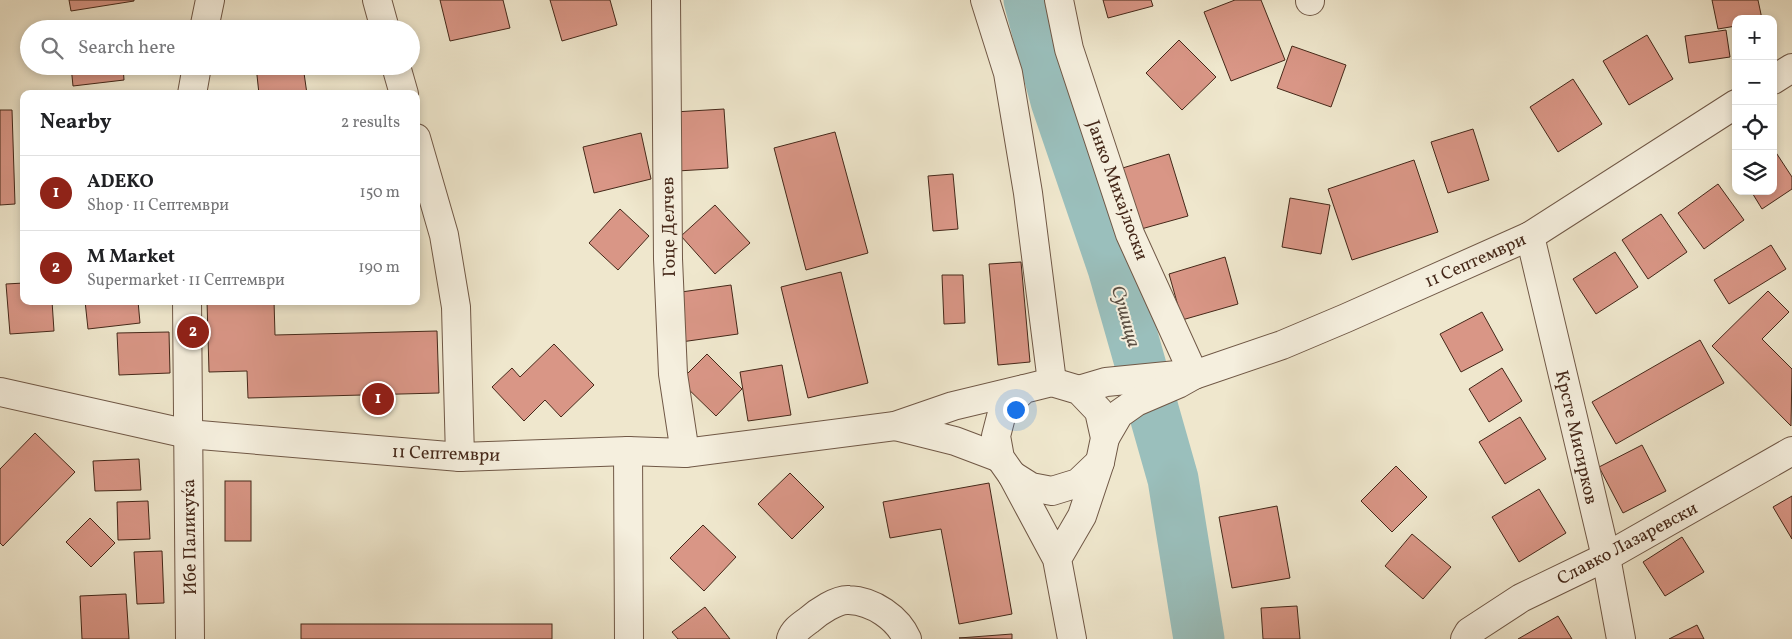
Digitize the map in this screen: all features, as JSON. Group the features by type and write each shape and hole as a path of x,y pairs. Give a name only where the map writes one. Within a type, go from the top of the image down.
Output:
{"street":[{"path":"206,20 210,0"},
{"path":"377,0 383,20"},
{"name":"Гоце Делчев","path":"666,0 668,259 673,374 685,453"},
{"path":"986,0 1008,73 1028,193 1052,382"},
{"name":"Јанко Михајлоски","path":"1059,0 1069,48 1130,234 1183,378"},
{"path":"1777,77 1792,68"},
{"path":"193,90 195,75"},
{"path":"399,75 403,90"},
{"name":"11 Септември","path":"1102,450 1119,414 1136,402 1183,378 1282,345 1530,236 1734,105"},
{"path":"420,152 444,235 456,308 460,457"},
{"name":"Крсте Мисирков","path":"1530,236 1606,557 1621,639"},
{"name":"Ибе Паликуќа","path":"187,305 190,639"},
{"name":"11 Септември","path":"1079,390 1106,382 1183,378"},
{"path":"1057,559 1082,516 1102,450 1099,412 1079,390 1052,382 1024,389 1003,409 996,436 1006,467 1057,559 1072,639"},
{"name":"11 Септември","path":"0,392 188,434 460,457 628,452 685,453 895,426 953,406 1024,389"},
{"name":"11 Септември","path":"895,426 954,441 1006,467"},
{"path":"1006,467 1031,487 1052,490 1078,483 1102,450"},
{"name":"Славко Лазаревски","path":"1465,639 1469,632 1521,598 1606,557 1792,451"},
{"path":"628,452 629,639"},
{"path":"791,639 793,632 820,611 848,599 877,606 904,631 907,639"}],"building":[{"path":"69,0 134,0 134,1 71,11"},
{"path":"440,0 503,0 510,28 450,41"},
{"path":"550,0 610,0 617,25 562,41"},
{"path":"1103,0 1151,0 1153,6 1108,18"},
{"path":"1235,0 1261,0 1285,60 1231,81 1204,12"},
{"path":"1712,0 1758,0 1761,15 1732,15 1732,27 1718,29"},
{"path":"1726,30 1730,57 1689,63 1685,36"},
{"path":"1647,35 1673,79 1629,105 1603,61"},
{"path":"1179,40 1216,77 1182,110 1146,73"},
{"path":"1292,46 1346,65 1331,107 1277,88"},
{"path":"72,75 124,75 124,80 73,86"},
{"path":"257,75 304,75 306,90 259,90"},
{"path":"1573,79 1602,124 1558,152 1530,107"},
{"path":"724,109 728,168 677,171 674,112"},
{"path":"0,110 12,110 15,204 0,205"},
{"path":"1473,129 1489,180 1448,193 1431,142"},
{"path":"835,132 868,253 806,270 774,148"},
{"path":"641,133 651,179 594,193 583,147"},
{"path":"1169,154 1188,216 1134,231 1116,170"},
{"path":"1777,154 1792,177 1792,189 1762,209 1753,195 1777,195"},
{"path":"1414,160 1438,232 1352,260 1328,189"},
{"path":"953,174 958,229 933,231 928,176"},
{"path":"1718,184 1744,220 1704,249 1678,213"},
{"path":"1290,198 1330,205 1321,254 1282,247"},
{"path":"715,205 750,243 715,274 681,236"},
{"path":"620,209 649,236 618,270 589,243"},
{"path":"1661,214 1687,252 1648,279 1622,240"},
{"path":"1771,245 1786,269 1729,304 1714,280"},
{"path":"1615,252 1638,287 1596,314 1573,279"},
{"path":"1225,257 1238,304 1182,320 1169,274"},
{"path":"1021,262 1030,362 998,365 989,264"},
{"path":"841,272 868,383 808,398 781,287"},
{"path":"942,275 963,275 965,323 944,324"},
{"path":"20,283 20,305 52,305 54,331 10,334 6,284"},
{"path":"731,285 738,334 681,342 674,293"},
{"path":"1768,291 1789,312 1762,339 1792,369 1791,426 1712,346"},
{"path":"85,305 138,305 140,323 88,329"},
{"path":"207,305 274,305 275,335 437,331 439,393 248,398 247,371 209,372"},
{"path":"1482,312 1503,350 1461,372 1440,334"},
{"path":"169,332 170,373 119,375 117,333"},
{"path":"1700,340 1724,383 1616,444 1592,402"},
{"path":"554,344 594,385 561,417 545,400 524,421 492,387 512,368 520,377"},
{"path":"707,354 742,389 716,416 680,381"},
{"path":"782,365 791,415 748,421 740,372"},
{"path":"1502,368 1522,401 1489,422 1469,389"},
{"path":"1520,417 1546,459 1505,484 1479,442"},
{"path":"35,433 75,472 3,546 0,543 0,469"},
{"path":"1642,445 1666,491 1623,513 1599,467"},
{"path":"139,459 141,490 95,491 93,461"},
{"path":"1396,466 1427,497 1392,532 1361,501"},
{"path":"790,473 824,507 792,539 758,504"},
{"path":"225,481 251,481 251,541 225,541"},
{"path":"989,483 1012,614 959,624 941,529 890,538 883,502"},
{"path":"1539,489 1566,533 1519,562 1492,517"},
{"path":"1792,496 1792,539 1773,507"},
{"path":"148,501 150,539 118,540 117,502"},
{"path":"1277,506 1290,578 1232,588 1219,517"},
{"path":"90,518 115,543 91,567 66,542"},
{"path":"703,525 736,557 704,591 670,558"},
{"path":"1412,534 1451,567 1423,599 1385,566"},
{"path":"1682,537 1704,572 1665,596 1643,562"},
{"path":"162,551 164,603 137,604 134,552"},
{"path":"126,594 129,639 82,639 80,596"},
{"path":"1297,606 1300,639 1263,639 1261,608"},
{"path":"705,607 730,639 678,639 672,632"},
{"path":"1558,616 1572,639 1518,639"},
{"path":"301,624 552,624 552,639 301,639"},
{"path":"1697,625 1704,639 1669,639"},
{"path":"1012,634 1012,639 959,638"}],"waterway":[{"name":"Сушица","path":"1029,0 1056,101 1113,268 1173,479 1199,639"}],"place":[{"name":"M Market","path":"193,332"},
{"name":"ADEKO","path":"378,399"}]}
